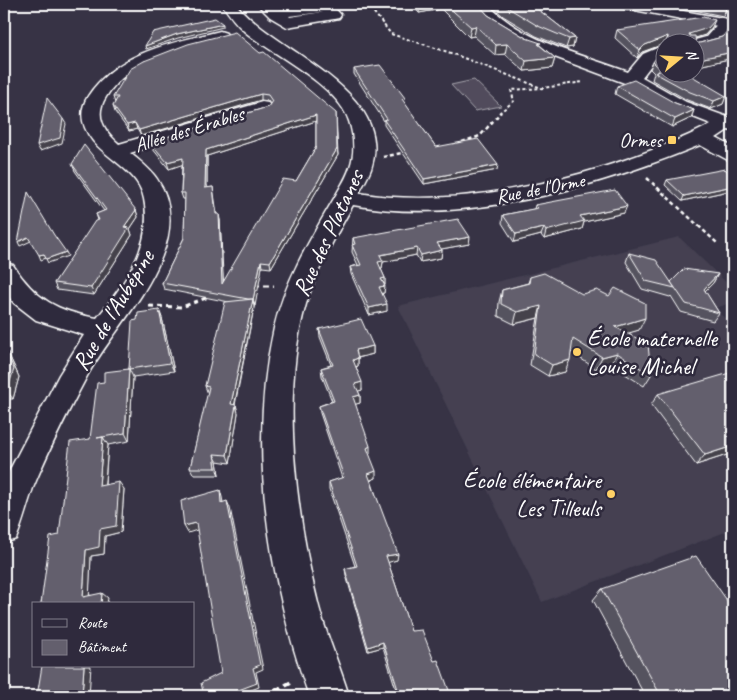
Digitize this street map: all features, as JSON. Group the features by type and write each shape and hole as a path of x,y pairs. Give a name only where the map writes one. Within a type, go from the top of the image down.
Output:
{"street":[{"name":"Rue des Platanes","path":"229,4 250,28 310,69 346,101 354,111 362,127 364,144 362,161 321,240 300,286 287,333 280,375 278,421 282,496 292,576 329,696"},
{"path":"479,4 497,22 515,34 564,55 630,79 682,107 729,124"},
{"path":"624,4 729,24"},
{"path":"704,42 712,40 729,24"},
{"name":"Rue de l'Aubépine","path":"4,527 24,472 76,370 122,303 149,259 156,237 157,216 154,195 139,171 96,130 91,117 94,102 108,82 124,69 153,55 250,28"},
{"path":"630,79 649,57 654,55"},
{"name":"Allée des Érables","path":"116,151 262,107"},
{"name":"Rue de l'Orme","path":"345,197 409,206 477,200 526,193 618,170 729,124"},
{"path":"700,137 733,155"},
{"path":"4,271 17,289 48,316 66,322 103,329"}],"path":[{"path":"367,4 391,34 448,52 532,86 543,88"},
{"path":"454,144 479,138 497,115 514,100 511,90 543,88 594,79 609,72"},
{"path":"362,161 408,152"},
{"path":"641,172 718,244"},
{"path":"247,287 300,286"},
{"path":"122,303 174,308 217,294"}],"shaded area":[{"path":"474,80 501,106 475,111 451,85"},
{"path":"679,237 733,289 733,302 713,309 733,324 733,529 542,602 398,306"}],"building":[{"path":"445,4 478,4 488,15 526,38 541,43 538,44 555,58 526,61 507,44 496,45 476,26 471,27"},
{"path":"501,4 531,4 575,38 569,39 538,26"},
{"path":"703,17 715,20 708,28 695,32 654,32 654,41 645,45 640,50 617,30"},
{"path":"215,18 223,24 177,34 145,46 153,32"},
{"path":"731,27 733,28 733,52 704,58 704,42 722,37"},
{"path":"235,32 260,53 264,52 336,113 337,149 270,262 261,261 253,300 162,283 184,238 185,193 181,193 183,158 167,162 150,142 268,107 272,101 268,95 261,94 139,130 135,123 127,125 113,106 118,97 113,97 130,69 144,61 188,44","holes":["316,115 316,147 296,181 283,179 222,284 219,214 216,214 213,187 205,188 206,150"]},
{"path":"380,65 405,98 402,99 436,147 478,139 498,165 424,179 384,120 387,119 354,69"},
{"path":"634,80 675,103 694,110 675,119 617,86"},
{"path":"672,82 702,82 726,96 714,101 690,92"},
{"path":"47,98 63,119 60,138 37,145"},
{"path":"84,145 136,210 124,227 129,228 91,288 54,283 95,221 99,220 96,214 106,210 72,164"},
{"path":"725,169 733,177 733,186 684,196 667,180"},
{"path":"615,190 627,206 580,216 584,221 546,231 544,228 516,234 503,215 538,208 535,205"},
{"path":"28,192 66,252 46,259 44,254 39,255 28,237 18,242"},
{"path":"458,219 470,237 437,243 442,250 421,255 417,248 380,255 383,261 378,262 385,278 381,279 385,286 379,287 387,304 369,308 350,267 361,265 352,245 355,244 353,238"},
{"path":"629,253 656,260 675,288 646,281"},
{"path":"684,269 718,274 704,289 719,313 686,304 671,282"},
{"path":"544,273 582,294 597,290 609,296 615,288 645,303 645,318 615,327 648,344 651,375 617,353 602,357 573,339 570,360 552,365 534,354 541,306 517,312 501,304 502,290 529,283 530,277"},
{"path":"253,299 231,404 236,405 227,455 214,454 216,468 190,468 209,387 205,386 225,302"},
{"path":"159,310 170,363 129,369 132,321 137,320 138,313"},
{"path":"361,319 373,346 356,350 358,358 353,360 362,382 355,384 360,395 353,397 370,446 367,448 376,471 368,474 398,554 386,556 411,631 422,630 434,661 438,660 451,696 400,696 383,642 368,647 345,569 357,566 329,482 344,477 319,406 334,401 321,368 333,365 319,329"},
{"path":"4,348 14,369 7,391 4,391"},
{"path":"129,369 125,433 97,438 103,437 99,486 119,482 116,526 100,529 99,547 86,550 83,597 102,593 101,602 41,602 50,537 59,535 70,442 90,439 97,383 104,382 104,372"},
{"path":"733,372 733,446 705,455 658,394"},
{"path":"220,490 221,503 227,501 260,665 253,668 257,683 223,696 204,696 201,683 221,673 196,523 184,526 181,501"},
{"path":"696,556 733,609 733,696 661,696 602,589"},
{"path":"42,668 84,668 82,696 37,696"}],"place":[{"name":"Ormes","path":"672,140"},
{"name":"École maternelle Louise Michel","path":"577,352"},
{"name":"École élémentaire Les Tilleuls","path":"611,494"}]}
